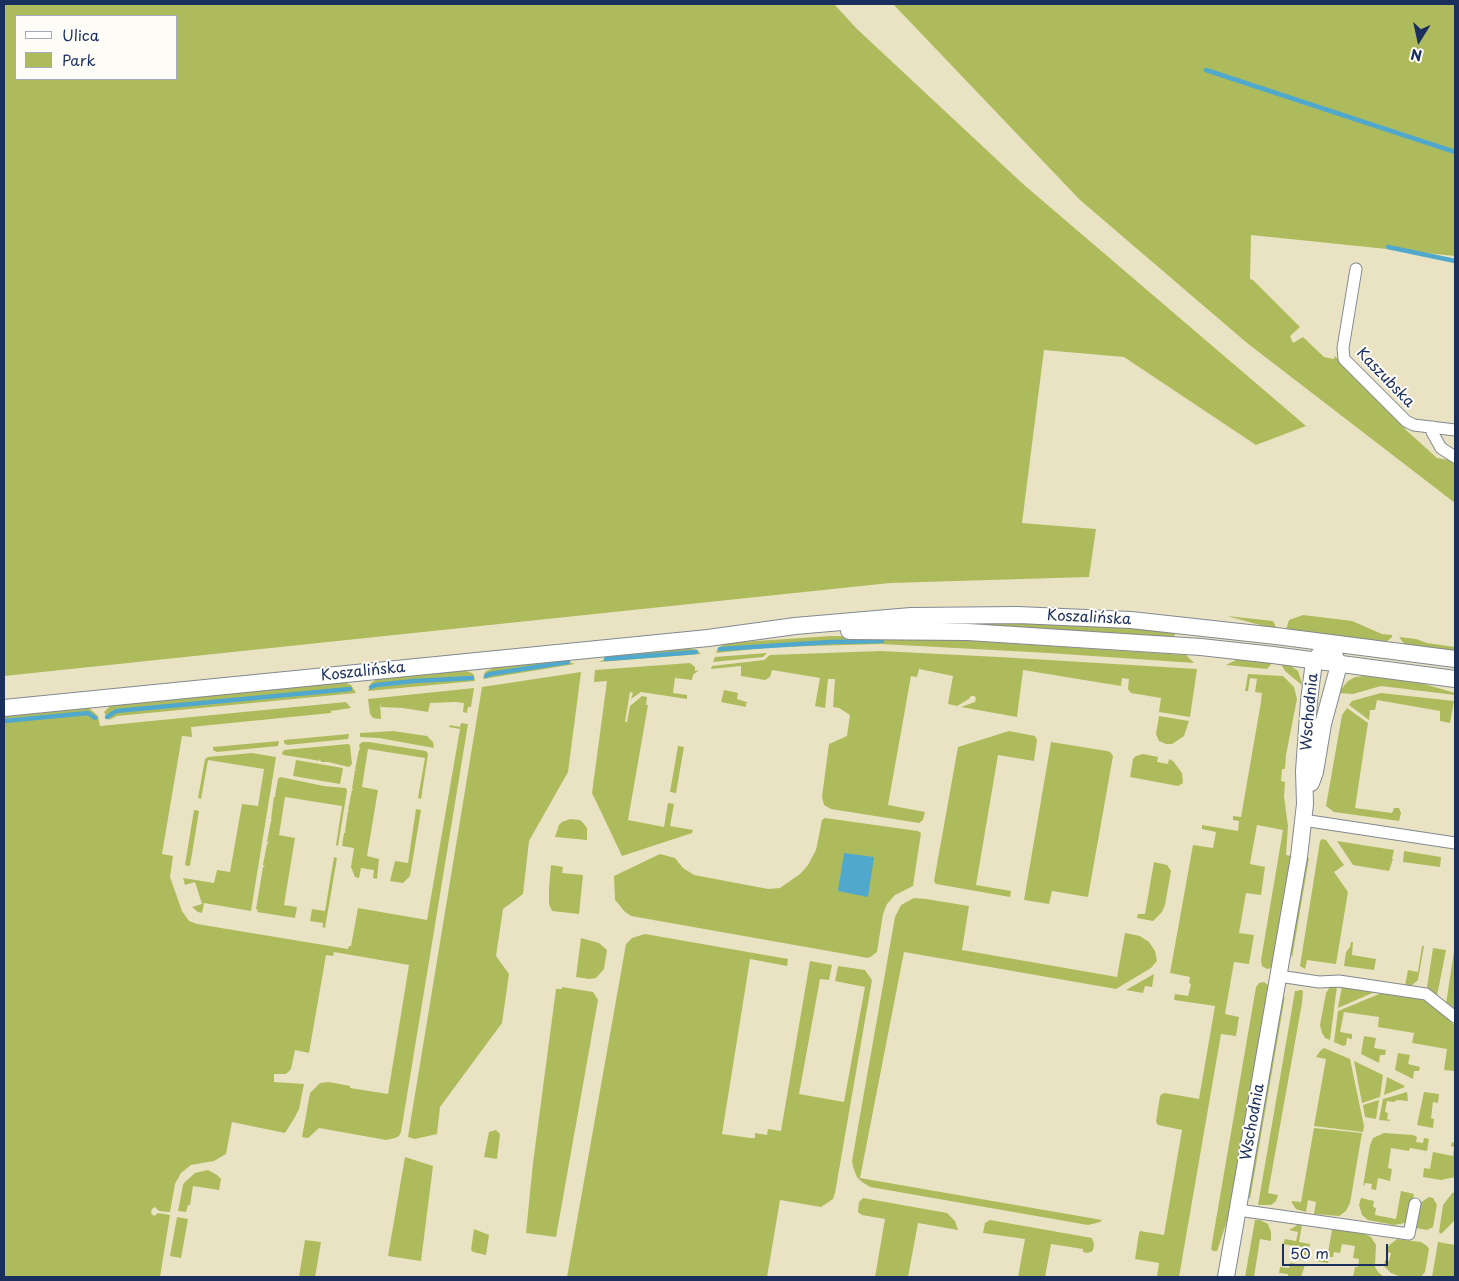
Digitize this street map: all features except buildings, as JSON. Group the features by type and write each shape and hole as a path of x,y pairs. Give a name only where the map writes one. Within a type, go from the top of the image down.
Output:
{"main road":[{"name":"Koszalińska","path":"721,637 795,626 882,618 1018,615 1149,622 1455,659"},
{"name":"Koszalińska","path":"4,708 721,637 860,630 968,632 1201,647 1455,679"},
{"name":"Wschodnia","path":"1226,1277 1299,857 1304,812 1304,771 1309,701 1314,661 1330,643 1338,664 1323,724 1315,772 1304,812"}],"street":[{"name":"Kaszubska","path":"1356,269 1342,348 1344,359 1406,421 1414,425 1455,430"},
{"path":"1432,427 1432,432 1441,448 1455,457"},
{"path":"1304,812 1455,843"},
{"path":"1279,976 1319,982 1339,981 1426,994 1455,1017"},
{"path":"1238,1210 1409,1234 1415,1204"}],"green space":[{"path":"4,4 834,4 857,29 1023,184 1306,426 1256,445 1124,357 1044,350 1022,523 1096,529 1089,577 890,583 4,676"},
{"path":"893,4 1455,4 1455,256 1251,235 1250,279 1300,327 1290,336 1293,343 1303,337 1324,357 1334,359 1335,356 1406,430 1437,458 1455,461 1455,503 1247,343 1080,200"},
{"path":"1303,615 1352,621 1382,634 1392,635 1392,637 1385,643 1286,630 1289,620"},
{"path":"1227,616 1273,621 1277,629 1271,628"},
{"path":"1017,622 1130,628 1174,632 1175,635 1172,638 967,624"},
{"path":"831,636 908,637 1186,655 1194,663 881,644 775,647 716,653 718,648 726,643"},
{"path":"1399,637 1455,647 1455,652 1405,645"},
{"path":"688,648 697,650 701,654 599,662 613,655"},
{"path":"881,651 1197,669 1190,717 1159,712 1161,698 1131,693 1128,689 1129,679 1122,678 1121,686 1023,670 1017,717 961,707 975,702 976,698 974,696 971,696 957,706 948,704 953,676 919,669 917,677 911,676 888,805 925,812 923,820 919,823 831,809 824,805 822,797 829,744 847,736 850,715 839,708 833,707 835,679 828,679 825,708 815,706 820,678 772,670 770,677 765,680 741,676 741,666 711,669 712,666 764,660 770,655"},
{"path":"767,653 763,657 713,662 715,657"},
{"path":"1238,659 1272,663 1267,669 1226,665"},
{"path":"563,660 575,664 483,679 485,672 495,667"},
{"path":"690,663 695,667 695,671 699,670 693,675 692,680 675,678 673,693 687,695 687,699 641,692 631,699 633,693 630,692 625,722 627,722 630,706 642,696 647,697 646,705 648,705 628,820 664,827 668,803 674,804 670,826 693,830 692,833 622,856 592,793 607,681 594,682 595,670"},
{"path":"1281,664 1291,666 1298,671 1303,686 1285,671"},
{"path":"463,670 472,673 475,681 368,691 371,683 377,679"},
{"path":"581,672 568,772 529,841 523,894 503,909 496,956 509,974 502,1023 440,1107 437,1134 415,1139 408,1137 482,687"},
{"path":"1248,674 1283,676 1294,687 1297,699 1285,769 1282,769 1281,781 1285,782 1284,796 1288,826 1286,855 1291,856 1272,968 1267,969 1262,966 1261,960 1283,830 1257,825 1250,864 1265,867 1261,895 1246,893 1239,933 1254,935 1249,964 1234,962 1225,1014 1239,1017 1236,1036 1221,1034 1179,1277 1157,1277 1159,1263 1135,1259 1139,1233 1140,1231 1164,1235 1182,1130 1158,1125 1156,1122 1160,1096 1165,1093 1199,1099 1215,1006 1174,1000 1175,994 1188,996 1191,984 1189,983 1190,977 1170,973 1193,845 1213,848 1216,832 1202,829 1202,825 1238,831 1239,821 1233,820 1233,816 1241,817 1262,693 1255,692 1257,679 1250,678 1248,691 1245,691"},
{"path":"1365,676 1421,683 1455,693 1455,695 1381,686 1353,694 1338,693 1348,681 1355,677"},
{"path":"343,682 351,685 356,693 117,716 109,720 104,712 112,704"},
{"path":"474,688 471,707 468,707 467,713 463,712 464,703 430,703 428,712 381,707 380,702 381,719 373,718 370,714 368,699"},
{"path":"724,690 738,693 737,699 749,703 746,703 746,707 721,702"},
{"path":"1381,693 1454,701 1450,723 1440,721 1440,711 1377,700 1375,710 1370,710 1369,720 1349,705 1352,701"},
{"path":"346,702 351,708 331,711 331,713 191,727 192,737 182,736 162,854 173,856 170,877 182,911 189,921 197,924 348,949 351,946 358,908 427,920 460,729 449,727 450,725 460,727 461,723 468,724 399,1136 386,1140 319,1128 308,1138 302,1137 310,1093 320,1083 329,1082 350,1086 350,1088 388,1094 409,965 334,952 333,956 326,955 309,1053 295,1050 291,1069 286,1074 274,1074 274,1082 304,1084 299,1109 295,1117 285,1133 232,1122 226,1154 214,1161 191,1165 181,1173 175,1184 170,1212 159,1211 155,1207 151,1213 154,1216 158,1213 170,1215 160,1277 4,1277 4,715 88,707 98,716 100,726"},
{"path":"1347,708 1368,723 1355,808 1392,813 1394,808 1399,808 1401,813 1399,821 1334,812 1326,806 1342,715"},
{"path":"1159,716 1189,721 1184,736 1172,744 1159,741 1156,734"},
{"path":"393,731 427,736 433,742 434,748 379,738 360,737 360,733"},
{"path":"1009,731 1035,736 1037,740 1034,761 998,755 976,885 1011,891 1010,897 936,884 934,881 958,747"},
{"path":"349,734 348,739 287,745 284,743 284,740"},
{"path":"279,741 278,746 217,752 213,750 213,747"},
{"path":"362,742 426,751 428,754 421,799 418,798 425,758 368,749 362,787 378,790 367,856 379,859 377,879 373,878 374,870 361,868 359,878 355,877 351,867 354,848 342,846 344,833 346,832 348,811 350,810 348,810 352,790 354,789 352,789 355,770 357,769 355,769 360,749 359,745"},
{"path":"1051,742 1107,751 1113,756 1088,897 1052,891 1049,904 1024,900"},
{"path":"350,745 352,764 349,767 321,762 320,759 319,761 283,755 282,753 284,750"},
{"path":"678,746 684,747 676,793 670,792"},
{"path":"252,753 276,757 251,911 204,903 202,913 198,912 192,907 202,904 195,882 185,885 183,878 214,883 217,870 230,872 242,804 258,806 264,769 208,760 201,799 198,798 205,759 208,757"},
{"path":"1143,754 1158,757 1157,762 1168,764 1169,759 1173,761 1182,773 1183,783 1178,786 1130,777 1133,759"},
{"path":"296,760 343,768 340,784 293,776"},
{"path":"280,777 324,786 346,788 347,791 338,846 336,845 342,806 285,797 279,835 295,838 284,905 297,907 295,918 257,912 258,910 256,909 263,867 265,866 263,865 267,844 269,842 267,842 272,820 274,797 276,797 278,779"},
{"path":"416,809 421,810 410,876 403,883 390,881 395,861 408,863"},
{"path":"194,810 199,811 190,866 188,866 185,865"},
{"path":"825,818 918,831 921,833 913,886 895,895 887,904 883,914 877,952 868,958 631,916 615,900 614,876 660,854 675,858 683,868 694,875 768,889 780,888 800,874 808,865 816,850 822,820"},
{"path":"570,819 580,820 584,824 587,828 587,840 555,837 559,825"},
{"path":"1322,839 1326,840 1344,865 1334,872 1348,892 1336,964 1307,960 1305,969 1300,966 1320,841"},
{"path":"1337,841 1394,850 1389,871 1353,865"},
{"path":"1404,851 1441,857 1440,867 1403,862"},
{"path":"334,857 337,858 325,928 323,927 322,930 323,923 310,921 312,909 325,911"},
{"path":"1306,858 1309,858 1292,958 1290,951"},
{"path":"1154,862 1167,865 1171,871 1165,905 1162,912 1153,921 1137,918 1138,914 1145,914"},
{"path":"551,865 563,867 562,873 583,875 579,914 552,911 549,904"},
{"path":"914,898 969,906 962,950 1117,977 1125,933 1140,936 1149,942 1155,951 1157,961 1151,968 1116,989 904,952 860,1178 1102,1220 1100,1222 1088,1225 870,1187 857,1177 852,1161 895,917 901,905"},
{"path":"645,934 788,959 787,966 750,959 722,1134 755,1138 755,1133 767,1135 768,1129 781,1131 810,961 832,965 829,980 820,979 799,1094 844,1102 865,987 835,981 838,966 865,970 872,980 833,1199 821,1207 780,1200 767,1277 567,1277 626,944 632,938"},
{"path":"581,938 599,943 607,950 604,969 596,978 576,977"},
{"path":"1351,942 1353,942 1352,955 1376,959 1374,970 1344,966 1346,952"},
{"path":"1422,946 1424,946 1418,980 1410,987 1405,986 1408,970 1418,972"},
{"path":"1433,948 1446,950 1437,996 1427,987"},
{"path":"1455,951 1455,1012 1446,1004"},
{"path":"1154,974 1152,987 1145,986 1143,993 1126,990"},
{"path":"1264,982 1269,986 1232,1206 1217,1251 1213,1251 1211,1249 1256,987 1259,983"},
{"path":"1337,986 1330,1040 1325,1038 1320,1025 1326,993 1330,987"},
{"path":"1342,986 1377,991 1338,1008"},
{"path":"562,987 593,992 598,1000 556,1237 526,1233 533,1163 556,989 562,989"},
{"path":"1295,991 1303,991 1302,1003 1268,1193 1278,1195 1276,1201 1271,1205 1258,1205"},
{"path":"1384,992 1422,998 1455,1025 1454,1071 1444,1070 1447,1049 1412,1043 1414,1033 1378,1027 1379,1017 1344,1012 1340,1032 1352,1034 1352,1039 1347,1038 1346,1045 1343,1046 1334,1042 1338,1011"},
{"path":"1285,996 1250,1199 1248,1194 1281,1003"},
{"path":"1364,1036 1376,1038 1374,1048 1386,1050 1385,1055 1380,1055 1379,1063 1361,1054"},
{"path":"1324,1048 1350,1059 1364,1126 1363,1132 1314,1126 1326,1059 1316,1057"},
{"path":"1398,1053 1410,1055 1408,1064 1420,1067 1419,1071 1414,1071 1413,1079 1395,1070"},
{"path":"1354,1061 1383,1075 1380,1097 1362,1103"},
{"path":"1387,1077 1403,1085 1405,1087 1384,1095"},
{"path":"1407,1092 1408,1101 1387,1101 1385,1112 1388,1113 1387,1119 1390,1121 1379,1120 1383,1099"},
{"path":"1424,1092 1439,1094 1438,1103 1433,1102 1431,1118 1434,1119 1433,1128 1417,1125"},
{"path":"1379,1100 1376,1119 1365,1117 1363,1105"},
{"path":"1314,1128 1362,1133 1350,1203 1346,1211 1339,1216 1314,1214 1316,1202 1308,1200 1306,1212 1296,1209 1292,1203 1292,1201 1301,1202"},
{"path":"496,1130 500,1134 497,1159 484,1157 489,1132"},
{"path":"1384,1133 1413,1135 1417,1137 1416,1142 1423,1143 1424,1138 1429,1139 1427,1151 1410,1148 1409,1151 1391,1148 1388,1168 1392,1169 1390,1181 1378,1178 1376,1190 1371,1189 1372,1184 1365,1183 1363,1186 1370,1145 1373,1138"},
{"path":"1452,1142 1455,1143 1455,1177 1441,1180 1423,1177 1424,1168 1430,1169 1433,1152 1453,1156 1454,1147 1451,1146"},
{"path":"405,1157 433,1166 421,1261 388,1256"},
{"path":"208,1170 221,1179 219,1190 193,1186 190,1205 188,1205 186,1212 178,1211 185,1182 195,1173"},
{"path":"1401,1191 1414,1194 1409,1216 1405,1223 1394,1225 1368,1220 1362,1215 1359,1205 1361,1198 1374,1201 1375,1215 1396,1219"},
{"path":"1453,1192 1455,1196 1455,1220 1441,1234 1439,1232 1443,1205"},
{"path":"1429,1197 1433,1198 1437,1205 1433,1227 1427,1230 1416,1228 1420,1203"},
{"path":"863,1198 947,1213 955,1221 958,1230 918,1223 908,1277 875,1277 885,1219 862,1215 858,1212 859,1202"},
{"path":"177,1217 188,1219 181,1258 170,1256"},
{"path":"990,1220 1092,1238 1093,1250 1087,1253 1083,1252 1083,1249 1051,1244 1045,1277 1018,1277 1025,1239 983,1233 985,1223"},
{"path":"1255,1220 1268,1224 1271,1232 1271,1241 1260,1239 1254,1277 1245,1277"},
{"path":"1299,1224 1302,1225 1299,1242 1310,1244 1307,1261 1291,1258 1294,1246 1283,1244 1285,1239 1296,1241 1298,1232 1289,1230"},
{"path":"474,1229 489,1235 486,1255 471,1250"},
{"path":"1332,1230 1363,1233 1371,1237 1376,1245 1375,1267 1384,1277 1353,1277 1355,1267 1358,1267 1359,1259 1353,1258 1355,1246 1342,1244 1340,1253 1334,1252 1333,1257 1329,1257 1328,1263 1316,1261 1318,1251 1328,1253"},
{"path":"1397,1239 1421,1242 1429,1249 1425,1272 1421,1277 1401,1277 1391,1273 1384,1266 1385,1260 1389,1261 1391,1253 1386,1252 1387,1247"},
{"path":"305,1240 321,1242 315,1277 299,1277"},
{"path":"1438,1242 1455,1245 1455,1277 1432,1277"},
{"path":"1290,1263 1305,1265 1301,1277 1288,1277 1288,1274 1279,1273 1280,1267 1289,1268"}],"water":[{"path":"844,853 874,857 868,897 838,891"}],"waterway":[{"path":"1206,70 1455,152"},
{"path":"1388,247 1455,261"},
{"path":"720,649 831,642 882,641"},
{"path":"606,659 696,652"},
{"path":"486,676 568,662"},
{"path":"371,687 414,681 472,678"},
{"path":"107,717 116,711 350,689"},
{"path":"4,721 88,713 95,718"}]}
